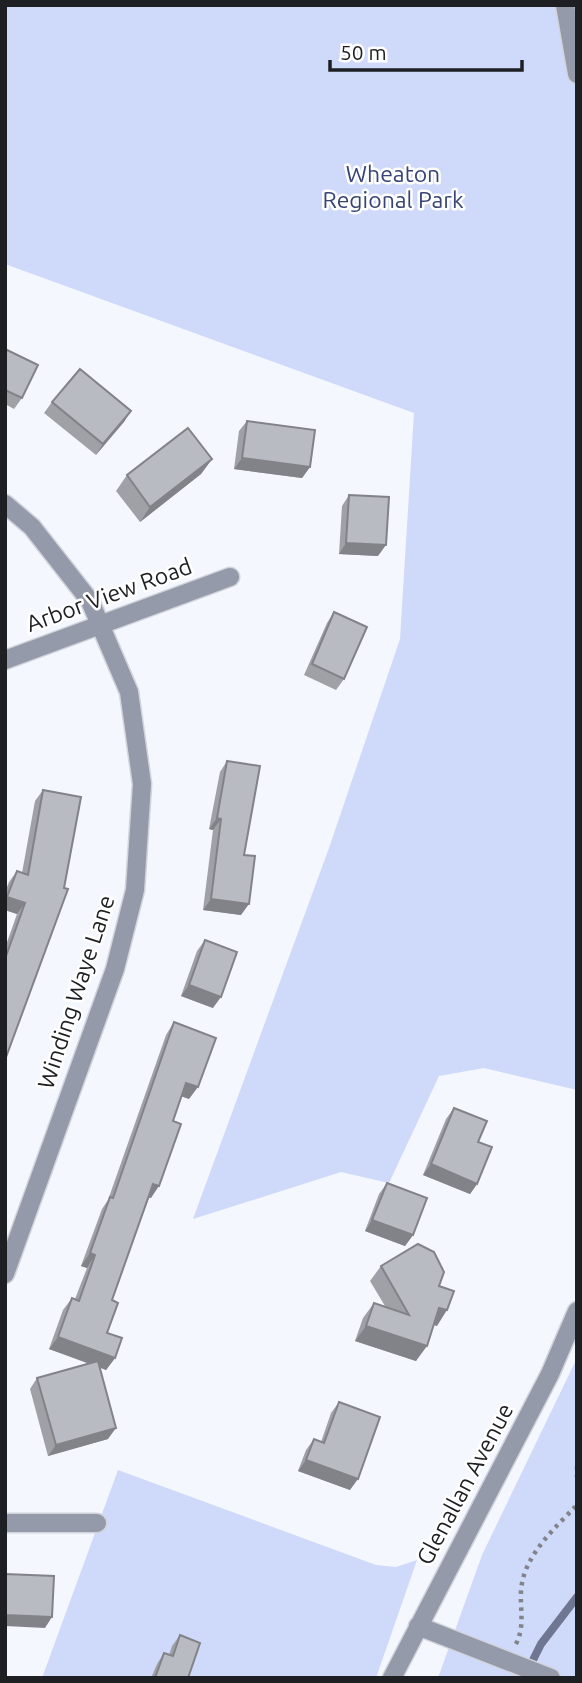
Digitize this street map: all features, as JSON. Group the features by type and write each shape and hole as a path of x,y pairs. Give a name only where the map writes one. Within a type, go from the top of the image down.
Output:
{"street":[{"path":"565,5 577,74"},
{"name":"Winding Waye Lane","path":"5,504 40,538 90,601 128,692 142,784 135,890 115,969 5,1274"},
{"name":"Arbor View Road","path":"5,660 230,577"},
{"name":"Glenallan Avenue","path":"392,1678 550,1374 577,1311"},
{"path":"5,1523 97,1523"},
{"path":"418,1626 511,1655 549,1677"}],"path":[{"path":"577,1466 577,1477"},
{"path":"511,1655 521,1634 524,1571 551,1533 577,1505"}],"green space":[{"name":"Wheaton Regional Park","path":"5,5 577,5 577,1090 484,1068 439,1076 389,1183 341,1172 193,1219 329,848 400,639 414,413 5,264"},
{"path":"577,1358 577,1678 438,1678 482,1555"},
{"path":"118,1470 376,1565 396,1567 417,1560 376,1678 42,1678"}],"building":[{"path":"5,349 38,365 22,398 5,390"},
{"path":"80,369 131,411 103,444 52,402"},
{"path":"247,421 315,430 310,467 242,458"},
{"path":"188,428 212,459 150,507 127,475"},
{"path":"349,495 389,497 386,545 346,543"},
{"path":"334,612 367,627 344,679 312,664"},
{"path":"227,761 260,766 244,855 255,856 249,904 211,899 221,819 217,818"},
{"path":"43,790 81,797 64,888 68,889 5,1060 5,959 25,903 7,897 17,871 28,875"},
{"path":"205,940 237,952 221,997 189,985"},
{"path":"174,1022 216,1038 198,1087 186,1083 173,1121 181,1124 159,1186 153,1184 112,1300 118,1303 107,1333 122,1338 115,1358 58,1337 72,1298 79,1301 95,1255 90,1253 110,1197 113,1198"},
{"path":"454,1108 487,1121 478,1142 492,1147 477,1184 431,1164"},
{"path":"387,1183 427,1198 413,1235 372,1220"},
{"path":"418,1244 434,1252 444,1272 439,1286 454,1291 447,1310 439,1308 427,1346 366,1326 374,1303 409,1315 381,1266"},
{"path":"98,1361 116,1428 56,1445 37,1378"},
{"path":"339,1402 380,1417 358,1479 306,1460 314,1439 324,1443"},
{"path":"5,1574 54,1576 52,1617 5,1615"},
{"path":"180,1635 200,1643 188,1678 155,1678 164,1653 173,1656"}],"waterway":[{"path":"524,1678 541,1644 577,1597"}]}
